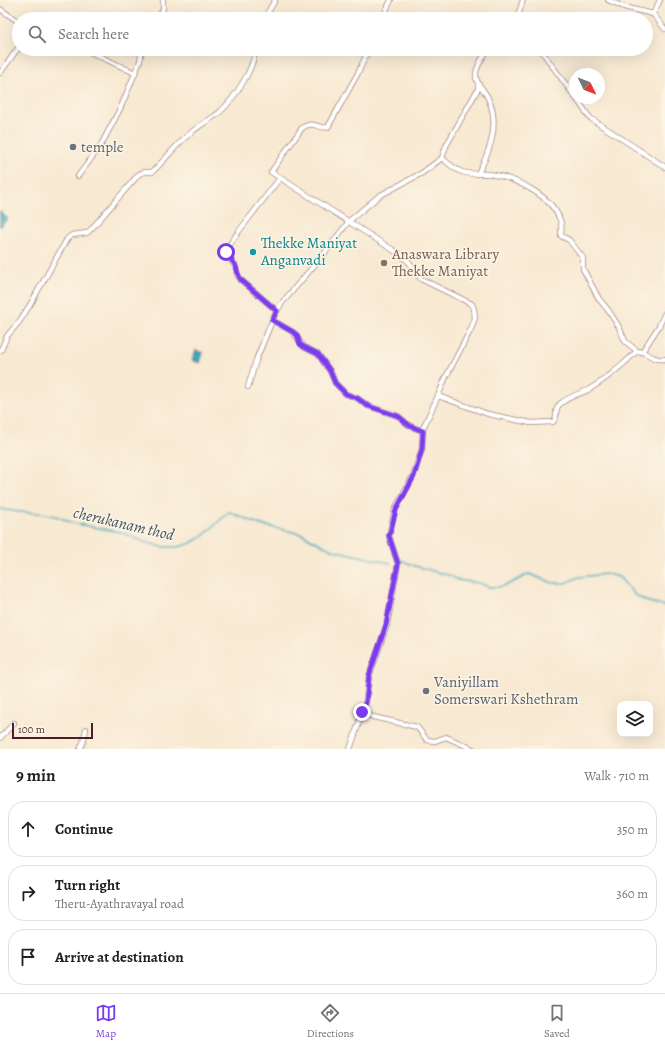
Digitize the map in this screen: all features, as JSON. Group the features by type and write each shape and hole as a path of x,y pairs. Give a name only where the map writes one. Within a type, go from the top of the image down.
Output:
{"street":[{"path":"162,12 164,9 163,0"},
{"path":"268,12 275,0"},
{"path":"385,12 391,0"},
{"path":"519,12 523,0"},
{"path":"608,0 624,7 645,12"},
{"path":"660,0 653,14 665,29"},
{"path":"0,9 12,17"},
{"path":"0,73 12,56"},
{"path":"99,56 135,73"},
{"path":"78,176 100,147 114,121 141,56"},
{"path":"1,350 7,336 19,322 33,300 67,239 72,235 87,233 105,215 139,174 144,172 152,172 186,136 219,113 238,90 252,63 254,56"},
{"path":"350,749 366,702 369,676 386,625 398,564 389,536 396,510 414,476 422,449 423,431 446,377 475,318 472,304 425,281 418,275 410,262 349,221 271,172 302,128 308,124 315,124 324,128 328,127 366,56"},
{"path":"478,173 490,146 494,125 490,104 478,84 476,77 476,72 484,56"},
{"path":"545,56 569,90"},
{"path":"248,387 256,360 277,311 349,221 379,196 422,173 442,158 446,146 478,88 478,84"},
{"path":"580,104 590,118 665,167"},
{"path":"442,158 452,167 461,172 478,173 510,179 520,182 543,196 556,213 561,223 561,236 569,240 583,258 584,269 599,299 616,321 625,341 640,352 657,360 665,359"},
{"path":"277,311 241,280 236,274 235,266 226,252 239,231 280,178"},
{"path":"438,396 488,414 531,424 555,421 556,410 559,404 589,389 613,374 640,352 659,326 665,313"},
{"path":"272,320 293,332 297,335 300,344 318,354 330,371 335,383 346,394 357,398 368,406 398,416 410,426 423,431"},
{"path":"362,712 374,717 417,727 427,740 435,741 446,737 474,749"},
{"path":"0,738 14,723"},
{"path":"80,749 86,729"}],"water":[{"path":"0,211 8,219 0,227"},
{"path":"196,350 203,353 200,363 192,360"}],"waterway":[{"name":"cherukanam thod","path":"0,509 51,515 72,523 120,532 162,547 177,547 189,544 203,536 229,512 261,525 302,534 333,550 390,563"},
{"name":"cherukanam thod","path":"401,560 415,566 451,576 457,580 479,583 489,587 507,585 529,574 553,583 565,583 579,577 607,574 619,577 634,594 645,601 665,606"}],"place":[{"name":"temple","path":"73,147"},
{"name":"Thekke Maniyat Anganvadi","path":"253,252"},
{"name":"Anaswara Library Thekke Maniyat","path":"384,263"},
{"name":"Vaniyillam Somerswari Kshethram","path":"426,691"}],"route":[{"path":"226,252 236,268 236,274 241,280 277,311 272,320 293,332 297,335 300,344 318,354 330,371 332,378 339,389 346,394 357,398 368,406 382,412 398,416 410,426 423,431 422,449 414,476 396,510 389,536 398,564 386,625 369,676 366,702 362,712"}]}
